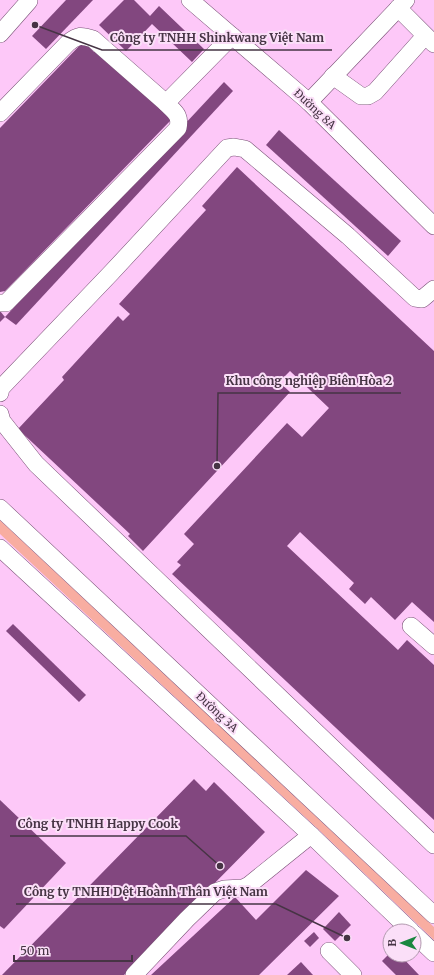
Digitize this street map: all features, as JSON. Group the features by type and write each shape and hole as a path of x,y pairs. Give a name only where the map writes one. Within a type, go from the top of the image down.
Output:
{"street":[{"path":"0,34 28,0"},
{"name":"Đường 8A","path":"190,0 309,102 434,226"},
{"path":"309,102 333,76 402,4 430,40 375,92 368,96 362,96 333,76"},
{"path":"0,112 68,43 75,37 84,36 93,39 166,103 179,116 180,122 178,128 6,302 0,303"},
{"path":"166,103 232,36"},
{"path":"0,393 2,388 227,148 234,147 245,149 348,236 415,298 422,299 433,292"},
{"path":"0,414 2,421 36,464 434,845"},
{"name":"Đường 3A","path":"0,508 431,908"},
{"path":"0,548 311,835 403,923"},
{"path":"411,626 434,646"},
{"path":"134,975 187,919 216,892 224,889 243,888 249,885 311,835"},
{"path":"422,942 434,953"},
{"path":"329,951 353,975"}],"shaded area":[{"path":"0,0 434,0 434,975 0,975"},
{"path":"0,520 434,927 434,940 422,929 422,923 416,923 318,829 0,534"}],"building":[{"path":"66,0 93,0 46,49 32,36"},
{"path":"124,0 134,0 150,16 159,6 204,49 192,62 152,24 126,51 99,25"},
{"path":"84,41 94,52 97,48 171,120 8,288 5,291 0,292 0,128"},
{"path":"224,82 233,91 16,325 5,317"},
{"path":"279,130 401,241 388,256 266,145"},
{"path":"237,167 434,351 434,622 412,602 395,620 371,597 365,604 349,589 354,583 300,532 287,546 398,650 407,640 434,665 434,820 172,574 181,565 177,562 194,544 184,534 287,423 302,437 329,408 290,371 279,382 290,392 143,551 128,536 130,534 18,429 64,380 62,377 118,316 123,321 130,314 119,304 206,210 202,206"},
{"path":"0,311 5,317 0,322"},
{"path":"13,624 86,695 79,702 6,631"},
{"path":"194,779 206,791 214,782 265,832 124,975 2,975"},
{"path":"0,800 66,863 4,929 0,926"},
{"path":"306,870 339,896 259,975 151,975 235,897 256,920"},
{"path":"339,912 351,925 335,941 323,929"},
{"path":"314,932 319,938 310,947 304,941"},
{"path":"301,962 313,975 287,975"},
{"path":"384,963 408,963 419,975 396,975"}],"place":[{"name":"Công ty TNHH Shinkwang Việt Nam","path":"35,25"},
{"name":"Khu công nghiệp Biên Hòa 2","path":"217,466"},
{"name":"Công ty TNHH Happy Cook","path":"220,866"},
{"name":"Công ty TNHH Dệt Hoành Thân Việt Nam","path":"347,938"}]}
